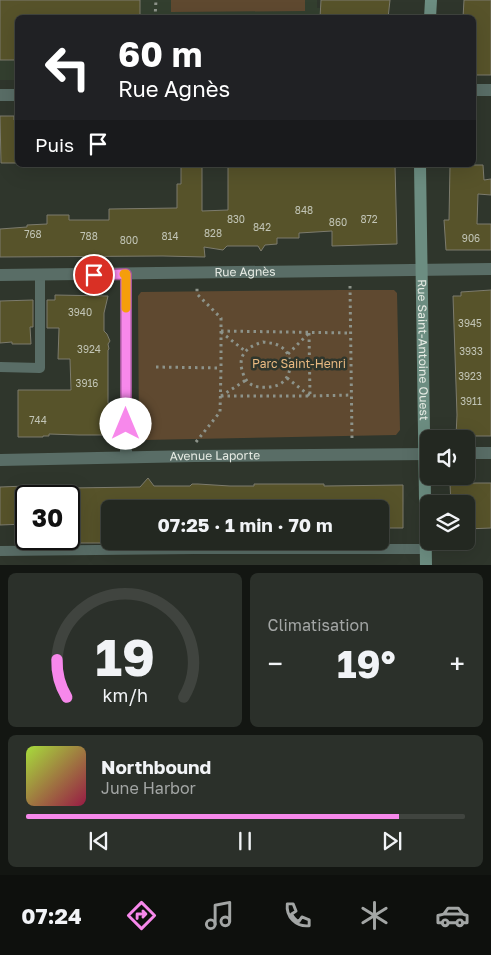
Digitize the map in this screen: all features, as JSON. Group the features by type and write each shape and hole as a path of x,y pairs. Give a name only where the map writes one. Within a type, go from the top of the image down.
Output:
{"main road":[{"path":"430,15 431,0"},
{"name":"Rue Saint-Antoine Ouest","path":"420,167 425,430"},
{"name":"Rue Saint-Antoine Ouest","path":"425,550 426,565"}],"street":[{"path":"476,90 491,90"},
{"path":"0,95 15,94"},
{"name":"Rue Agnès","path":"0,275 491,269"},
{"path":"126,274 126,457"},
{"path":"475,453 491,452"},
{"name":"Avenue Laporte","path":"0,460 420,454"}],"lane":[{"path":"0,367 40,368 40,275"},
{"path":"0,551 420,549"}],"path":[{"path":"155,15 156,0"},
{"path":"350,286 352,440"},
{"path":"196,288 198,294 221,318 220,412 196,442"},
{"path":"220,331 351,333"},
{"path":"220,331 245,351"},
{"path":"288,354 309,332"},
{"path":"309,332 310,396"},
{"path":"263,342 270,343 281,346 288,354 289,372 287,378 280,383 267,387 254,386 246,380 241,362 245,351 252,346 263,342"},
{"path":"156,367 221,368"},
{"path":"287,378 310,396"},
{"path":"221,396 246,380"},
{"path":"221,396 352,395"}],"shaded area":[{"path":"0,0 317,0 317,8 321,8 320,15 15,15 15,80 0,80"}],"green space":[{"path":"171,0 305,0 305,11 171,12"},
{"name":"Parc Saint-Henri","path":"394,290 397,293 400,430 396,435 144,440 139,437 138,296 141,292"}],"building":[{"path":"0,0 140,0 140,15 15,15 15,60 0,60"},
{"path":"321,0 390,0 388,15 320,15"},
{"path":"464,0 491,0 491,75 476,75 476,15 463,15"},
{"path":"0,116 14,116 15,163 1,163"},
{"path":"476,165 483,165 484,180 491,179 491,195 478,194 477,224 491,224 491,250 446,250 444,220 449,220 450,167 476,167"},
{"path":"181,167 202,167 202,211 228,210 228,167 395,167 397,244 332,246 332,231 299,233 299,238 277,238 277,244 265,245 261,251 258,246 227,246 223,250 204,247 205,257 0,257 0,229 47,224 47,215 69,215 69,220 109,220 109,209 177,208 177,184 181,184"},
{"path":"491,290 491,436 475,436 475,430 456,430 453,296 461,296 461,292"},
{"path":"55,295 108,296 104,313 104,331 110,341 108,344 108,403 115,409 105,415 113,425 109,429 109,435 49,434 49,436 43,437 18,437 18,390 71,390 70,359 58,359 59,328 47,328 47,300 55,300"},
{"path":"33,300 33,327 30,327 31,344 0,343 0,301"},
{"path":"148,478 154,486 190,486 192,484 230,486 254,486 254,484 324,484 324,486 403,485 403,528 389,528 389,500 101,500 101,543 80,543 80,488 140,487"},
{"path":"475,483 491,483 491,528 475,529 475,495 451,495 450,485 475,485"},
{"path":"15,486 15,524 0,525 0,487"}],"slow traffic":[{"path":"124,274 126,274 126,308"}],"route":[{"path":"94,275 126,274 126,424"}]}
